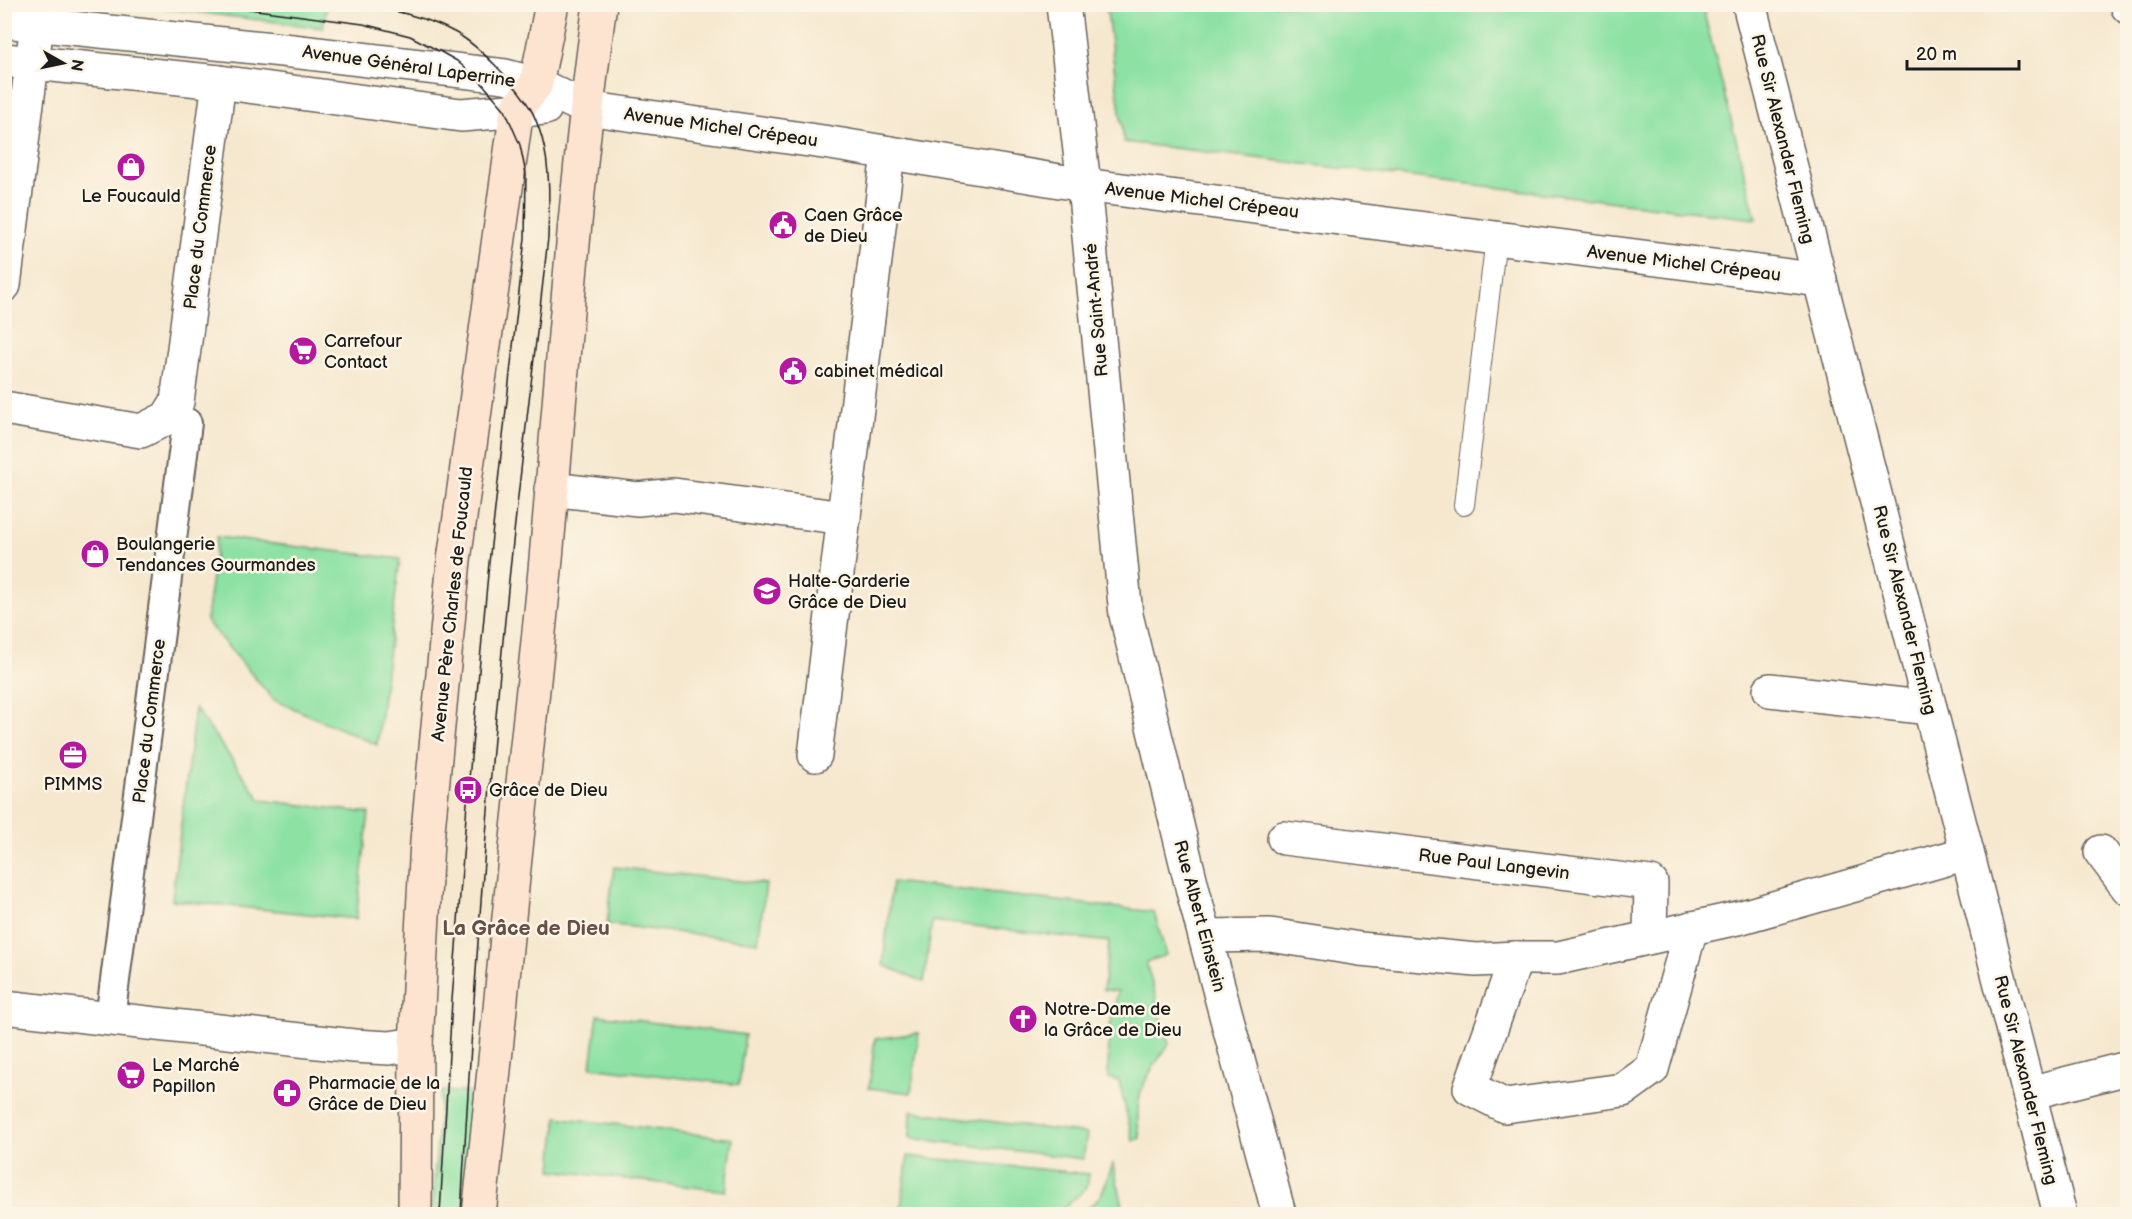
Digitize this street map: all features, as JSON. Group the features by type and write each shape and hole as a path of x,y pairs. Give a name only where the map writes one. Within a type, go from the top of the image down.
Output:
{"main road":[{"name":"Avenue Père Charles de Foucauld","path":"415,1215 416,1044 427,842 454,560 527,97 552,4"},
{"path":"479,1215 551,489 585,108 600,4"}],"street":[{"name":"Rue Saint-André","path":"1063,4 1084,185 1126,615"},
{"name":"Rue Sir Alexander Fleming","path":"1749,4 2061,1215"},
{"name":"Avenue Général Laperrine","path":"4,21 369,59 505,76 527,97"},
{"path":"4,285 18,62 37,24"},
{"name":"Avenue Général Laperrine","path":"18,62 219,82 461,115 527,97 585,108"},
{"name":"Place du Commerce","path":"4,408 141,431 167,418 177,402 219,82"},
{"name":"Avenue Michel Crépeau","path":"585,108 1084,185 1820,280"},
{"path":"815,755 888,153"},
{"name":"Place du Commerce","path":"110,1019 188,423"},
{"path":"551,489 638,498 674,495 844,518"},
{"name":"Rue Albert Einstein","path":"1126,615 1205,936 1279,1215"},
{"path":"1770,690 1930,708"},
{"name":"Rue Paul Langevin","path":"1284,838 1651,883 1650,937"},
{"path":"2101,852 2127,888"},
{"path":"1205,936 1270,935 1360,949 1476,960 1558,958 1742,916 1967,853"},
{"path":"1515,958 1470,1088 1505,1106 1623,1090 1652,1069 1691,928"},
{"path":"4,1007 354,1046 389,1048 416,1044"},
{"path":"2029,1093 2127,1068"}],"lane":[{"path":"1464,505 1496,238"}],"green space":[{"path":"137,5 327,5 323,28"},
{"path":"1106,5 1702,5 1756,219 1124,142"},
{"path":"217,537 400,559 377,745 274,700 206,621"},
{"path":"195,708 261,800 369,813 356,919 172,900"},
{"path":"614,867 766,884 758,942 607,924"},
{"path":"892,882 1154,912 1166,955 1146,962 1169,1044 1142,1088 1138,1110 1140,1138 1133,1141 1119,1081 1108,1078 1109,1031 1118,991 1103,990 1109,942 932,921 924,982 883,965"},
{"path":"598,1015 745,1035 739,1085 591,1067"},
{"path":"919,1033 911,1093 869,1088 875,1039"},
{"path":"441,1091 475,1093 468,1214 432,1214"},
{"path":"911,1111 1087,1134 1083,1159 910,1138"},
{"path":"557,1117 733,1139 726,1191 552,1170"},
{"path":"908,1156 1089,1174 1087,1187 1058,1214 900,1214"},
{"path":"1113,1164 1125,1214 1083,1214 1101,1195"}],"tram line":[{"path":"212,4 363,24 410,36 441,52 457,61 481,82 505,110 520,145 526,174 525,238 489,563 468,790 452,1000 440,1214"},
{"path":"355,4 394,11 432,22 456,33 486,56 516,88 532,111 542,138 548,175 548,238 521,470 492,761 461,1214"}],"place":[{"name":"Le Foucauld","path":"131,167"},
{"name":"Caen Grâce de Dieu","path":"783,225"},
{"name":"Carrefour Contact","path":"303,351"},
{"name":"cabinet médical","path":"793,371"},
{"name":"Boulangerie Tendances Gourmandes","path":"95,554"},
{"name":"Halte-Garderie Grâce de Dieu","path":"767,591"},
{"name":"PIMMS","path":"73,755"},
{"name":"Grâce de Dieu","path":"468,790"},
{"name":"Notre-Dame de la Grâce de Dieu","path":"1023,1019"},
{"name":"Le Marché Papillon","path":"131,1075"},
{"name":"Pharmacie de la Grâce de Dieu","path":"287,1093"}],"district":[{"name":"La Grâce de Dieu","path":"526,928"}]}
